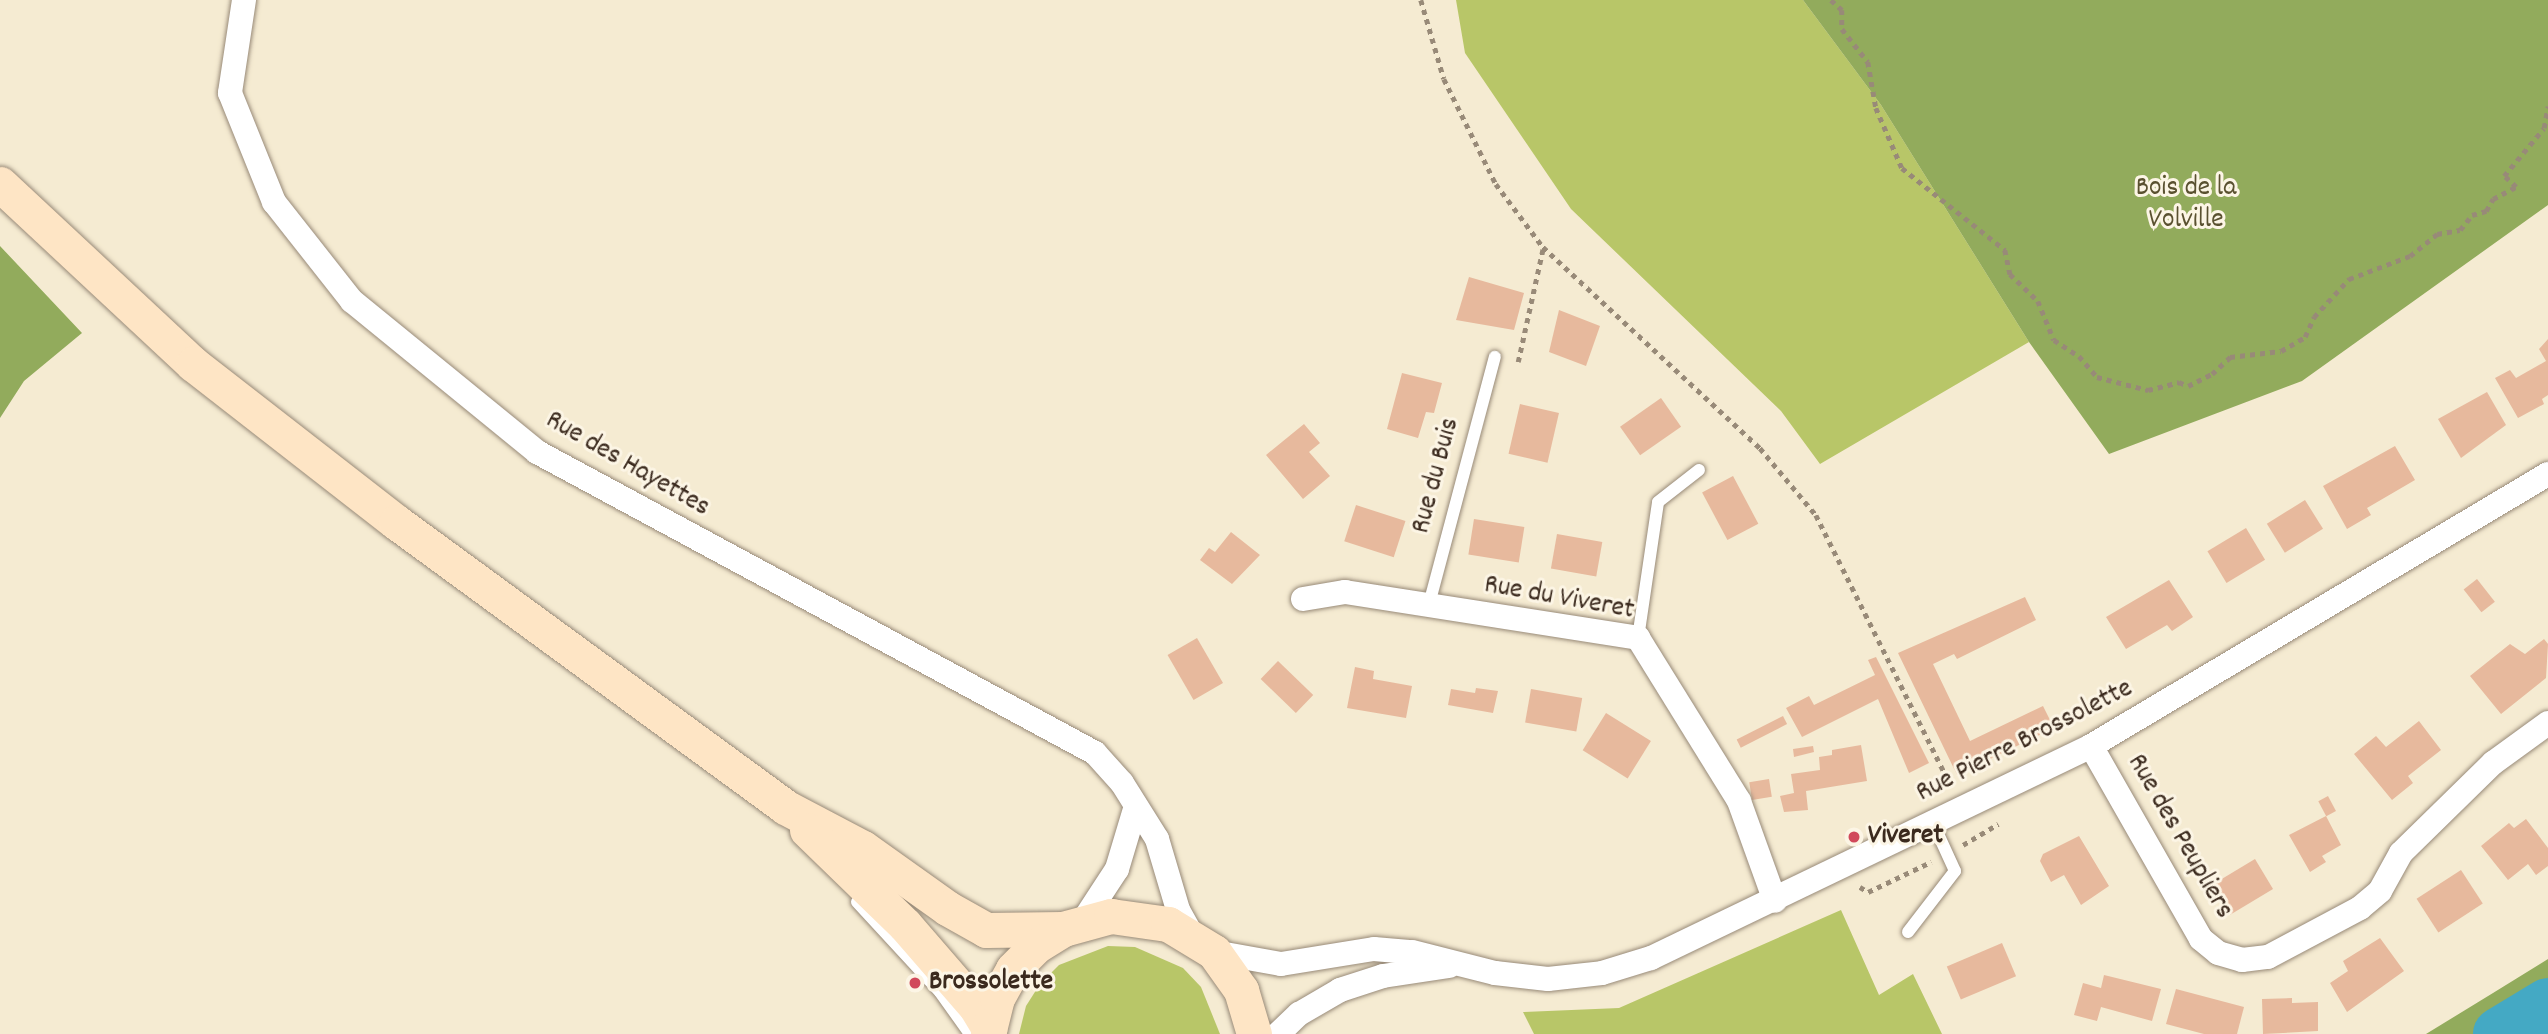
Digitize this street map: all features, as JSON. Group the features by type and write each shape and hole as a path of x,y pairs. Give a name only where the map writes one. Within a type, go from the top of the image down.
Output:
{"main road":[{"path":"0,184 193,364 396,522 785,807 905,925 976,1007 982,1032"},
{"path":"785,807 863,848 947,908 986,930 1073,925 1140,917 1204,945 1241,990 1254,1034"},
{"path":"982,1032 1013,969 1036,946 1073,925"}],"street":[{"name":"Rue des Hayettes","path":"244,0 230,93 274,202 352,301 537,452 1095,753 1122,783 1135,808 1157,839 1178,911 1204,945"},
{"name":"Rue Pierre Brossolette","path":"1204,945 1281,964 1374,948 1412,951 1457,965 1548,979 1602,973 1651,958 1775,901 2091,746 2548,474"},
{"name":"Rue du Viveret","path":"1303,599 1345,592 1427,608 1638,638 1738,801 1775,901"},
{"name":"Rue des Peupliers","path":"2091,746 2201,939 2218,953 2242,960 2268,957 2360,908 2380,891 2401,853 2493,762 2548,723"},
{"path":"1073,925 1117,869 1135,808"},
{"name":"Rue Pierre Brossolette","path":"1278,1034 1299,1014 1340,990 1383,976 1457,965"}],"lane":[{"name":"Rue du Buis","path":"1427,608 1494,357"},
{"path":"1638,638 1658,502 1699,470"},
{"path":"785,807 835,878"},
{"path":"1908,932 1955,871 1933,823"},
{"path":"845,889 940,992 982,1032"}],"path":[{"path":"1421,0 1444,79 1496,184 1543,247 1760,448 1816,515 1962,809"},
{"path":"1831,0 1842,10 1842,29 1868,62 1876,108 1902,168 2005,250 2010,274 2038,301 2054,340 2079,356 2097,377 2148,390 2179,382 2188,386 2212,374 2230,357 2281,351 2305,337 2314,317 2349,279 2410,256 2437,234 2460,230 2472,215 2487,211 2493,199 2516,187 2504,176 2543,128 2548,106"},
{"path":"1494,357 1518,363 1543,247"}],"green space":[{"path":"1456,0 1803,0 1881,105 2029,342 1820,464 1781,411 1571,209 1465,53"},
{"name":"Bois de la Volville","path":"1803,0 2548,0 2548,205 2302,381 2109,454 2029,342 1881,105"},
{"path":"0,246 82,333 24,381 0,418"},
{"path":"1841,910 1879,995 1913,974 1942,1034 1534,1034 1523,1012 1619,1008"},
{"path":"1108,946 1135,947 1183,968 1201,987 1220,1034 1019,1034 1026,1006 1040,984 1059,965"},
{"path":"2548,959 2548,1034 2426,1034 2493,993"}],"building":[{"path":"1469,277 1524,293 1514,330 1456,320"},
{"path":"1559,310 1600,326 1586,366 1549,352"},
{"path":"2548,339 2548,395 2542,399 2544,404 2518,418 2495,378 2510,370 2516,378 2546,361 2539,349"},
{"path":"1402,373 1442,383 1434,413 1426,412 1418,438 1387,429"},
{"path":"2487,392 2506,425 2461,458 2438,419"},
{"path":"1661,398 1681,427 1640,455 1620,427"},
{"path":"1520,404 1559,413 1548,463 1509,454"},
{"path":"1304,424 1320,443 1309,452 1330,476 1303,499 1266,455"},
{"path":"2395,446 2415,480 2367,508 2371,515 2347,529 2323,486"},
{"path":"1733,476 1758,524 1727,540 1702,492"},
{"path":"2305,500 2323,529 2285,553 2267,524"},
{"path":"1356,505 1405,521 1394,557 1344,541"},
{"path":"1474,519 1524,527 1519,563 1468,555"},
{"path":"2246,528 2265,560 2226,583 2207,551"},
{"path":"1231,532 1260,555 1232,584 1200,560 1209,548 1215,552"},
{"path":"1557,534 1602,542 1596,576 1551,568"},
{"path":"2477,579 2495,602 2481,612 2464,589"},
{"path":"2169,580 2193,617 2172,631 2167,625 2126,649 2106,617"},
{"path":"2025,597 2036,620 1957,659 1954,654 1933,664 1970,741 2043,706 2054,728 1957,775 1898,653"},
{"path":"1197,638 1223,683 1194,700 1168,655"},
{"path":"2544,639 2548,644 2546,678 2501,714 2470,676 2510,644 2525,654"},
{"path":"1876,657 1929,763 1909,773 1878,699 1802,737 1786,708 1809,696 1814,705 1875,675 1868,660"},
{"path":"1278,661 1313,695 1296,713 1261,679"},
{"path":"1355,667 1374,671 1373,679 1412,686 1406,718 1347,708"},
{"path":"1476,688 1498,691 1493,713 1448,705 1451,689 1475,693"},
{"path":"1531,689 1582,698 1576,732 1525,722"},
{"path":"1606,713 1651,741 1628,778 1583,750"},
{"path":"1783,716 1787,724 1741,748 1737,740"},
{"path":"2419,721 2441,750 2408,776 2413,783 2392,800 2354,754 2376,736 2386,747"},
{"path":"1861,745 1867,781 1806,791 1808,810 1784,812 1780,796 1794,793 1791,774 1820,770 1819,757 1832,755 1832,750"},
{"path":"1813,746 1814,752 1794,757 1793,749"},
{"path":"1769,779 1772,797 1752,800 1749,782"},
{"path":"2328,796 2336,811 2326,816 2318,801"},
{"path":"2326,816 2341,845 2322,856 2326,862 2310,872 2289,835"},
{"path":"2526,819 2548,848 2548,866 2536,875 2528,864 2508,880 2481,846 2509,823 2514,828"},
{"path":"2079,836 2109,886 2081,905 2064,875 2051,882 2040,861 2043,854"},
{"path":"2255,859 2273,889 2230,915 2212,885"},
{"path":"2461,870 2483,904 2438,932 2417,899"},
{"path":"2380,938 2404,971 2347,1012 2330,983 2348,971 2343,961"},
{"path":"2002,943 2016,976 1961,1000 1947,966"},
{"path":"2104,975 2161,989 2152,1021 2101,1007 2097,1021 2074,1015 2083,983 2101,988"},
{"path":"2176,989 2244,1007 2237,1034 2204,1034 2166,1024"},
{"path":"2292,998 2292,1003 2318,1002 2318,1031 2263,1034 2262,999"}],"waterway":[{"path":"2500,1034 2548,1005"}],"place":[{"name":"Viveret","path":"1854,837"},
{"name":"Brossolette","path":"915,983"}]}
